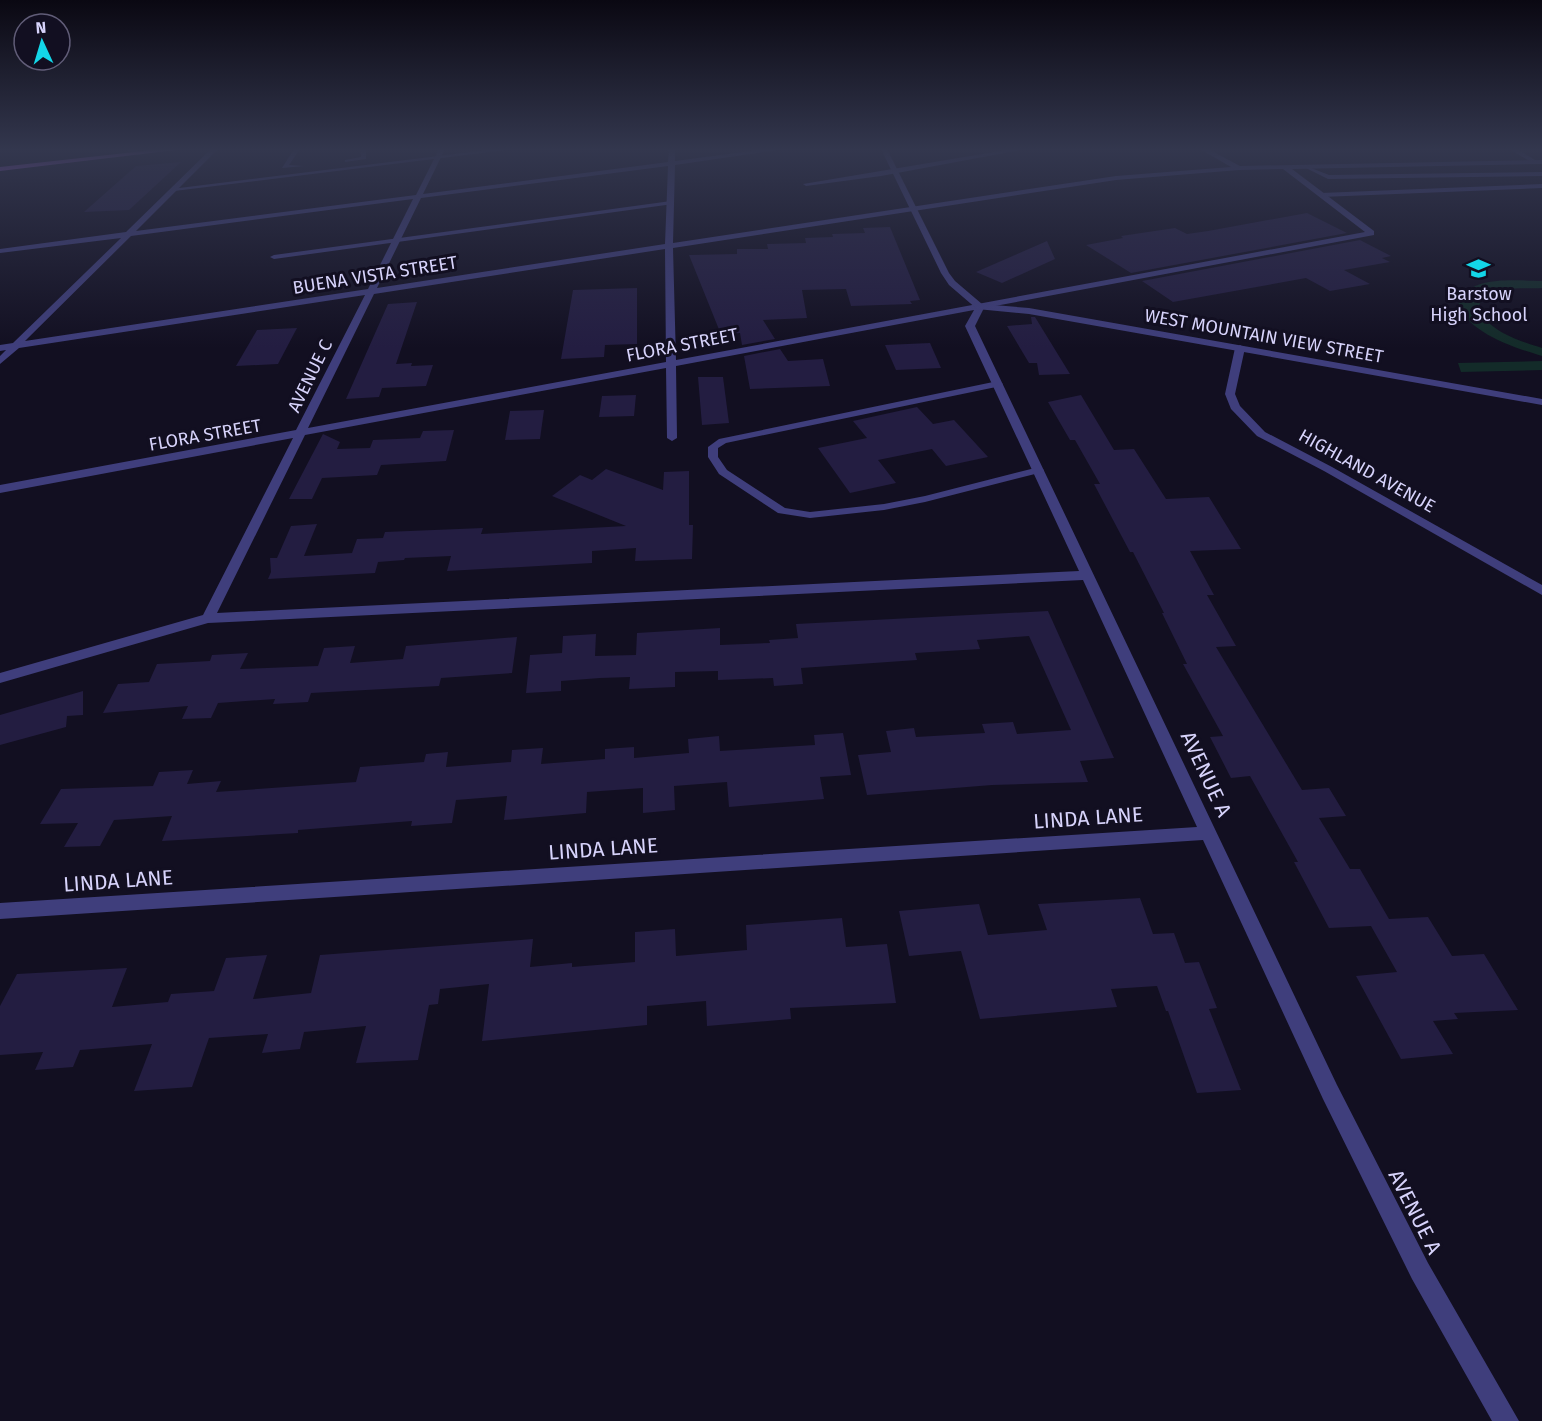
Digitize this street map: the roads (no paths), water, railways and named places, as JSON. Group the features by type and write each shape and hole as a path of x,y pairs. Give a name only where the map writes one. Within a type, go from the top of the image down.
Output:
{"street":[{"path":"0,361 147,215"},
{"path":"0,251 271,215"},
{"name":"AVENUE C","path":"208,618 409,215"},
{"path":"670,215 672,438"},
{"name":"BUENA VISTA STREET","path":"0,348 867,215"},
{"path":"917,215 945,273 952,283 980,307"},
{"name":"FLORA STREET","path":"0,489 1371,232 1348,215"},
{"name":"WEST MOUNTAIN VIEW STREET","path":"980,307 1029,311 1542,402"},
{"name":"AVENUE A","path":"980,307 970,326 1330,1092 1409,1250 1506,1421"},
{"name":"HIGHLAND AVENUE","path":"1240,348 1230,394 1235,407 1261,434 1511,571 1542,591"},
{"path":"0,678 208,618 1089,575"},
{"name":"LINDA LANE","path":"0,911 1209,833"}],"lane":[{"path":"274,257 579,215"},
{"path":"998,384 723,441 713,447 713,457 723,472 782,511 810,515 885,507 1039,470"}],"place":[{"name":"Barstow High School","path":"1479,268"}]}
